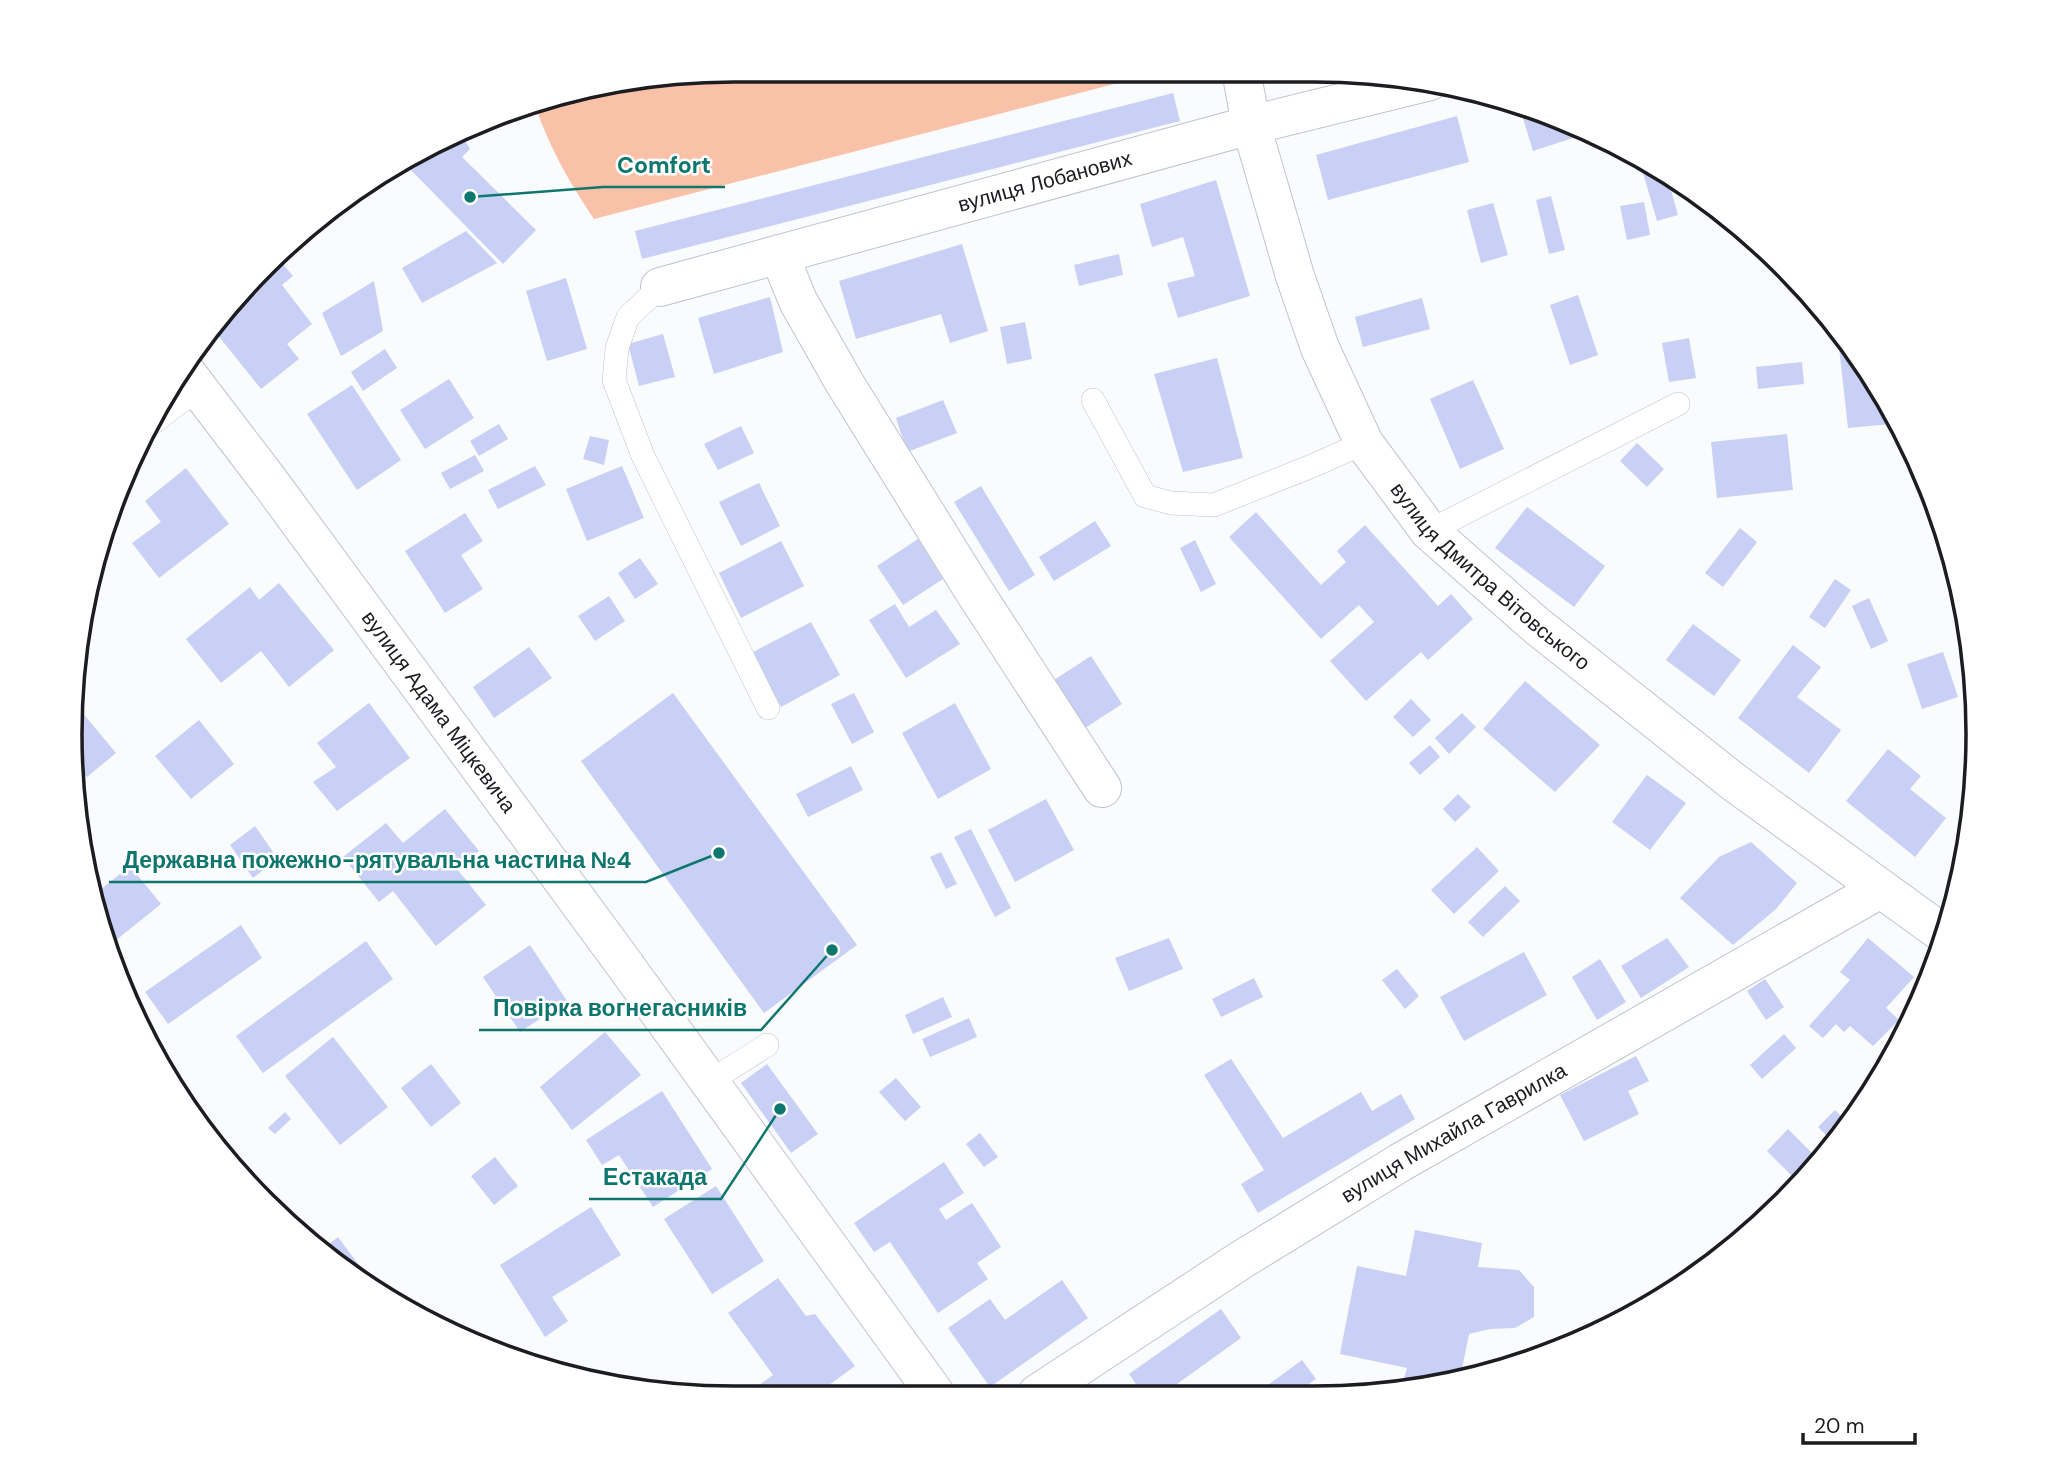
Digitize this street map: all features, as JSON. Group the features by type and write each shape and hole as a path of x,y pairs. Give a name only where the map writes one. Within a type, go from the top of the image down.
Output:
{"street":[{"name":"вулиця Дмитра Вітовського","path":"1243,82 1251,125 1295,276 1320,348 1364,443 1429,531 1558,643 1735,783 1880,889 1938,920"},
{"name":"вулиця Лобанових","path":"660,287 1251,125 1403,89"},
{"path":"779,254 798,301 844,382 972,589 1102,788"},
{"name":"вулиця Адама Міцкевича","path":"192,379 929,1386"},
{"name":"вулиця Михайла Гаврилка","path":"1049,1386 1241,1260 1401,1162 1880,889"}],"lane":[{"path":"660,287 628,317 617,348 614,380 643,456 768,708"},
{"path":"179,393 192,379"},
{"path":"1093,400 1145,496 1171,503 1214,505 1364,443"},
{"path":"1429,531 1678,404"},
{"path":"709,1083 768,1045"}],"shaded area":[{"path":"1122,82 594,219 560,164 538,113 607,95 691,84"}],"building":[{"path":"1173,93 1180,121 642,259 635,231"},
{"path":"1457,116 1469,162 1328,200 1316,155"},
{"path":"1522,117 1575,137 1533,151"},
{"path":"465,141 470,149 462,157 536,230 503,264 410,169"},
{"path":"1643,172 1671,189 1678,215 1657,221"},
{"path":"1216,180 1250,296 1178,318 1167,283 1195,276 1183,237 1152,247 1140,204"},
{"path":"1551,196 1565,250 1549,254 1536,200"},
{"path":"1644,202 1650,235 1627,240 1620,206"},
{"path":"1493,203 1508,255 1481,263 1467,210"},
{"path":"466,231 497,263 422,303 402,268"},
{"path":"962,244 988,331 950,343 941,314 856,339 839,281"},
{"path":"1119,254 1123,275 1079,286 1074,265"},
{"path":"283,264 293,276 282,285 312,324 287,344 299,359 261,389 218,336"},
{"path":"566,278 587,349 547,361 526,291"},
{"path":"374,281 383,331 341,356 322,313"},
{"path":"1578,295 1598,355 1570,365 1550,305"},
{"path":"770,297 783,352 714,374 698,318"},
{"path":"1422,298 1430,329 1363,347 1355,317"},
{"path":"1025,322 1032,359 1007,364 1000,327"},
{"path":"663,334 675,377 639,386 628,344"},
{"path":"1689,338 1696,378 1669,382 1662,343"},
{"path":"1839,348 1887,424 1848,428"},
{"path":"385,349 397,368 363,391 351,372"},
{"path":"1217,358 1243,458 1183,472 1154,374"},
{"path":"1802,362 1804,384 1758,389 1756,367"},
{"path":"449,379 474,418 425,449 400,410"},
{"path":"1473,380 1504,449 1460,469 1430,399"},
{"path":"352,385 401,460 357,490 307,414"},
{"path":"943,400 957,433 907,452 896,418"},
{"path":"499,424 508,439 479,456 470,441"},
{"path":"741,426 754,453 718,470 704,444"},
{"path":"1787,434 1793,490 1717,498 1711,442"},
{"path":"590,436 609,440 604,465 583,459"},
{"path":"1637,443 1664,469 1647,487 1620,461"},
{"path":"475,455 484,471 450,489 441,473"},
{"path":"535,466 546,485 498,509 488,490"},
{"path":"622,466 644,518 587,541 566,489"},
{"path":"186,468 229,524 159,578 132,543 161,522 145,501"},
{"path":"759,483 780,526 741,546 719,502"},
{"path":"981,486 1035,575 1009,591 954,502"},
{"path":"1527,507 1605,566 1574,607 1495,548"},
{"path":"1256,512 1321,585 1346,562 1337,551 1365,525 1438,606 1451,594 1473,619 1428,660 1421,652 1366,701 1330,661 1374,622 1359,605 1321,639 1229,537"},
{"path":"465,513 483,541 461,555 483,589 445,613 405,551"},
{"path":"1095,521 1111,546 1054,581 1039,557"},
{"path":"1740,528 1757,542 1723,587 1705,573"},
{"path":"918,539 943,579 903,605 877,566"},
{"path":"1195,540 1216,584 1201,592 1180,548"},
{"path":"781,541 804,586 741,618 719,573"},
{"path":"640,558 658,584 635,599 618,573"},
{"path":"1835,579 1851,590 1825,628 1809,617"},
{"path":"279,583 334,650 289,687 261,651 221,683 186,639 250,587 259,600"},
{"path":"609,596 625,621 595,641 578,616"},
{"path":"1869,598 1888,641 1871,649 1852,606"},
{"path":"895,604 909,627 936,610 960,644 906,678 869,620"},
{"path":"811,622 840,675 781,707 751,653"},
{"path":"1693,624 1741,660 1714,696 1666,660"},
{"path":"1793,645 1821,667 1797,697 1841,730 1809,773 1738,718"},
{"path":"529,647 552,678 494,718 473,687"},
{"path":"1943,652 1958,697 1922,709 1907,664"},
{"path":"1091,656 1122,704 1082,730 1051,682"},
{"path":"1525,681 1600,745 1555,792 1483,729"},
{"path":"673,693 857,945 764,1013 581,761"},
{"path":"854,693 874,732 852,744 831,704"},
{"path":"1411,699 1431,720 1413,737 1393,717"},
{"path":"369,703 410,758 337,811 313,782 336,767 317,743"},
{"path":"955,703 991,769 938,799 902,733"},
{"path":"83,713 116,753 87,777 84,773"},
{"path":"1462,713 1476,727 1449,754 1435,738"},
{"path":"199,720 234,764 191,799 155,756"},
{"path":"1430,745 1440,757 1420,775 1409,763"},
{"path":"1888,749 1921,776 1910,789 1946,818 1915,857 1846,801"},
{"path":"851,766 863,790 808,817 796,794"},
{"path":"1647,775 1686,803 1650,850 1612,822"},
{"path":"1458,794 1471,807 1455,822 1443,809"},
{"path":"1046,799 1074,850 1015,882 988,830"},
{"path":"445,809 479,851 457,869 486,905 436,946 393,891 379,902 343,857 386,823 403,843"},
{"path":"255,826 278,859 253,878 230,845"},
{"path":"971,829 1011,908 995,917 954,837"},
{"path":"1751,842 1797,883 1776,909 1733,945 1680,898 1719,857"},
{"path":"1477,847 1499,871 1454,914 1431,890"},
{"path":"941,852 957,884 946,889 930,857"},
{"path":"130,866 161,904 116,940 101,889"},
{"path":"1505,886 1520,901 1483,937 1468,922"},
{"path":"241,925 262,958 168,1024 145,992"},
{"path":"1169,938 1183,969 1129,991 1115,958"},
{"path":"1667,938 1689,967 1641,998 1621,966"},
{"path":"1868,938 1914,977 1886,1008 1899,1020 1873,1046 1850,1026 1844,1032 1836,1024 1823,1038 1809,1026 1850,980 1840,972"},
{"path":"366,941 393,979 263,1073 236,1036"},
{"path":"530,945 567,1001 520,1032 483,977"},
{"path":"1524,952 1547,995 1464,1041 1440,997"},
{"path":"1600,959 1626,1002 1597,1020 1572,977"},
{"path":"1397,969 1419,996 1405,1009 1382,980"},
{"path":"1254,978 1263,997 1221,1017 1212,999"},
{"path":"1765,979 1784,1007 1766,1020 1747,991"},
{"path":"943,997 952,1017 913,1034 905,1015"},
{"path":"969,1018 977,1037 930,1057 922,1039"},
{"path":"605,1032 641,1075 572,1130 540,1087"},
{"path":"1784,1034 1796,1048 1762,1079 1750,1065"},
{"path":"333,1037 388,1107 340,1145 285,1076"},
{"path":"1636,1056 1649,1081 1628,1091 1639,1114 1584,1141 1560,1095"},
{"path":"1231,1059 1283,1138 1361,1092 1372,1111 1401,1094 1415,1119 1258,1213 1241,1184 1264,1170 1204,1075"},
{"path":"431,1064 461,1103 431,1127 401,1088"},
{"path":"767,1064 818,1134 791,1153 741,1083"},
{"path":"896,1078 921,1107 905,1121 879,1092"},
{"path":"662,1091 712,1169 653,1207 619,1155 602,1165 586,1140"},
{"path":"1835,1110 1841,1116 1827,1136 1818,1127"},
{"path":"285,1112 291,1119 275,1134 268,1128"},
{"path":"1788,1129 1813,1154 1792,1176 1767,1151"},
{"path":"980,1133 998,1157 984,1167 966,1144"},
{"path":"495,1157 518,1186 494,1205 471,1176"},
{"path":"944,1162 964,1193 939,1209 946,1220 972,1203 1001,1247 977,1263 988,1279 938,1313 890,1242 874,1252 854,1223"},
{"path":"716,1186 764,1261 712,1294 664,1219"},
{"path":"591,1207 621,1255 552,1297 568,1321 545,1337 500,1265"},
{"path":"1415,1230 1482,1243 1478,1267 1519,1270 1534,1287 1534,1317 1515,1328 1490,1329 1469,1334 1462,1368 1441,1373 1404,1379 1407,1368 1340,1354 1357,1266 1406,1276"},
{"path":"338,1237 361,1268 337,1251 329,1244"},
{"path":"778,1278 806,1316 815,1314 855,1366 828,1386 758,1386 773,1375 728,1313"},
{"path":"1062,1280 1088,1318 989,1386 948,1328 990,1299 1005,1320"},
{"path":"1221,1309 1241,1338 1174,1386 1137,1386 1129,1374"},
{"path":"1302,1360 1316,1379 1306,1386 1266,1386"}],"place":[{"name":"Comfort","path":"470,197"},
{"name":"Державна пожежно-рятувальна частина №4","path":"719,853"},
{"name":"Повірка вогнегасників","path":"832,950"},
{"name":"Естакада","path":"780,1109"}]}
